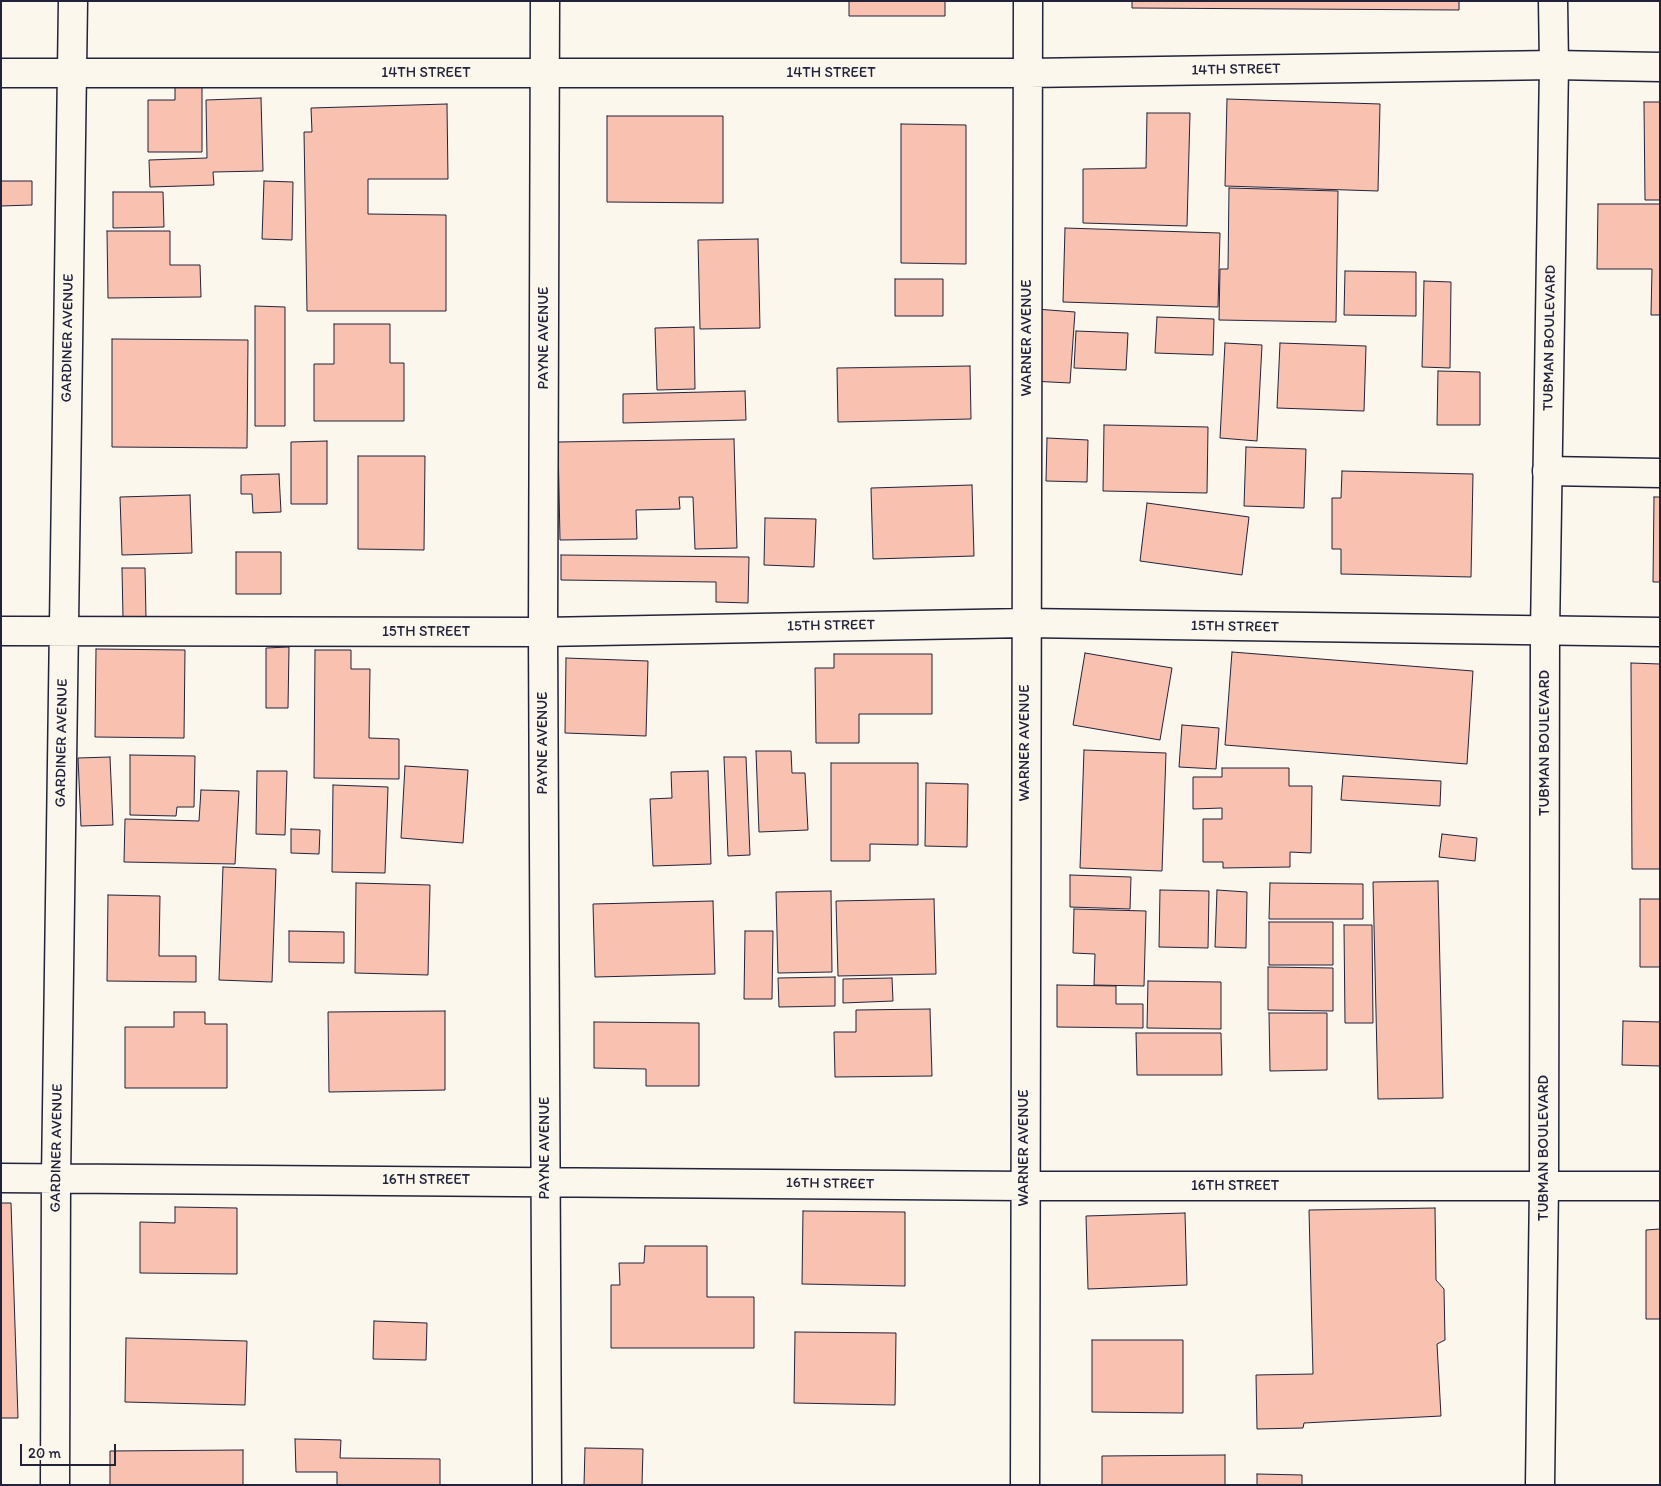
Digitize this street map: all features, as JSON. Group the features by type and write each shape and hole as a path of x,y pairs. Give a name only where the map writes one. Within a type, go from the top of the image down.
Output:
{"main road":[{"name":"GARDINER AVENUE","path":"55,1485 56,1178 73,1"},
{"name":"PAYNE AVENUE","path":"545,1 543,632 546,1485"},
{"name":"WARNER AVENUE","path":"1025,1485 1025,623 1028,1"},
{"name":"TUBMAN BOULEVARD","path":"1540,1485 1544,1185 1545,632 1554,65 1553,1"},
{"name":"14TH STREET","path":"1,72 1029,74 1554,65 1660,67"},
{"path":"1548,471 1660,473"},
{"name":"15TH STREET","path":"1,631 543,632 1025,623 1545,632 1660,632"},
{"name":"16TH STREET","path":"1,1178 1024,1186 1660,1186"}],"building":[{"path":"849,1 945,1 945,16 849,16"},
{"path":"1132,1 1459,1 1459,10 1132,8"},
{"path":"175,87 202,87 202,152 148,152 148,100 175,100"},
{"path":"261,98 263,171 213,172 214,185 150,187 149,160 207,158 206,100"},
{"path":"1227,99 1380,104 1378,191 1225,186"},
{"path":"1644,102 1660,102 1660,200 1645,200"},
{"path":"447,104 448,179 368,179 368,214 446,215 446,311 307,311 304,132 312,132 311,108"},
{"path":"1147,113 1190,113 1187,226 1083,223 1083,169 1146,168"},
{"path":"607,116 723,116 723,203 607,202"},
{"path":"901,124 966,125 966,264 901,263"},
{"path":"1,181 32,181 32,205 1,206"},
{"path":"264,181 293,182 292,240 262,239"},
{"path":"1229,188 1338,191 1336,322 1219,320 1220,269 1228,269"},
{"path":"113,192 163,192 164,227 113,228"},
{"path":"1598,204 1660,204 1660,315 1651,315 1652,269 1597,269"},
{"path":"1065,228 1220,233 1218,307 1063,302"},
{"path":"107,231 170,231 170,265 200,265 201,297 108,298"},
{"path":"758,239 760,328 700,329 698,240"},
{"path":"1345,271 1416,272 1416,316 1344,315"},
{"path":"895,279 943,279 943,316 895,316"},
{"path":"1424,281 1451,282 1450,368 1422,367"},
{"path":"255,306 285,307 285,426 255,426"},
{"path":"1036,309 1075,312 1070,383 1031,381"},
{"path":"1157,317 1214,319 1213,355 1155,353"},
{"path":"334,324 390,324 390,363 404,363 404,421 314,421 314,364 334,364"},
{"path":"694,327 695,389 657,390 655,328"},
{"path":"1076,331 1128,333 1126,370 1074,368"},
{"path":"112,339 248,340 247,448 112,447"},
{"path":"1225,343 1262,345 1257,441 1220,438"},
{"path":"1280,343 1366,346 1364,411 1277,408"},
{"path":"970,366 971,419 838,422 837,368"},
{"path":"1438,371 1480,372 1480,425 1437,425"},
{"path":"745,391 746,420 623,423 623,394"},
{"path":"1104,425 1208,427 1207,493 1103,491"},
{"path":"1047,438 1088,440 1087,482 1046,481"},
{"path":"734,439 737,548 695,549 693,497 679,497 680,509 636,510 637,539 560,540 558,442"},
{"path":"327,441 327,504 291,504 291,442"},
{"path":"1246,447 1306,449 1304,508 1244,506"},
{"path":"358,456 425,456 424,550 358,549"},
{"path":"1342,471 1473,474 1471,577 1341,574 1341,549 1332,549 1332,498 1341,498"},
{"path":"279,474 281,512 253,513 252,494 241,494 241,475"},
{"path":"972,485 974,556 873,559 871,488"},
{"path":"190,495 192,553 122,555 120,497"},
{"path":"1654,497 1660,497 1660,582 1653,582"},
{"path":"1147,503 1249,517 1242,575 1140,561"},
{"path":"765,518 816,519 814,567 764,565"},
{"path":"236,552 281,552 281,594 236,594"},
{"path":"561,555 749,557 748,603 716,602 716,582 561,580"},
{"path":"122,568 145,568 146,618 123,618"},
{"path":"289,647 288,708 266,708 266,648"},
{"path":"96,649 185,650 184,738 95,737"},
{"path":"315,650 351,650 351,669 370,669 369,738 399,739 399,779 314,778"},
{"path":"1232,652 1473,671 1467,764 1225,745"},
{"path":"1085,653 1172,668 1160,740 1073,725"},
{"path":"834,654 932,654 932,714 859,714 859,743 816,743 815,668 834,668"},
{"path":"566,658 648,661 646,736 565,733"},
{"path":"1631,663 1660,664 1660,869 1632,869"},
{"path":"1182,725 1219,728 1216,769 1179,767"},
{"path":"1084,750 1166,753 1162,871 1080,868"},
{"path":"756,751 791,751 792,773 805,773 808,830 759,832"},
{"path":"130,755 195,756 194,807 177,807 176,816 130,815"},
{"path":"110,757 113,825 81,826 78,758"},
{"path":"724,757 746,757 750,855 728,856"},
{"path":"831,763 918,763 918,845 870,844 870,861 831,861"},
{"path":"405,766 468,770 463,843 401,838"},
{"path":"1222,768 1289,768 1289,786 1312,786 1311,853 1290,852 1290,867 1223,868 1223,862 1203,862 1203,819 1222,819 1222,808 1193,809 1193,777 1222,777"},
{"path":"257,771 287,771 285,835 256,834"},
{"path":"708,771 711,864 653,866 650,799 672,798 671,772"},
{"path":"1343,776 1441,781 1440,806 1341,800"},
{"path":"926,783 968,784 967,847 925,846"},
{"path":"333,785 388,787 385,873 332,872"},
{"path":"201,790 239,791 235,864 124,862 125,819 199,821"},
{"path":"291,829 320,830 319,854 291,853"},
{"path":"1442,834 1477,838 1475,861 1439,857"},
{"path":"223,867 276,869 272,982 219,980"},
{"path":"1070,875 1131,877 1130,909 1070,907"},
{"path":"1438,881 1443,1098 1378,1099 1373,882"},
{"path":"356,883 430,885 428,975 355,973"},
{"path":"1270,883 1363,884 1363,919 1269,919"},
{"path":"1160,890 1209,891 1208,948 1159,947"},
{"path":"1217,890 1247,892 1246,948 1215,947"},
{"path":"831,891 832,972 778,973 776,892"},
{"path":"108,895 160,896 159,956 196,956 196,982 107,981"},
{"path":"934,899 936,974 838,976 836,901"},
{"path":"1640,899 1660,899 1660,967 1640,967"},
{"path":"713,901 715,974 595,977 593,904"},
{"path":"1074,909 1146,911 1144,986 1094,985 1095,954 1073,953"},
{"path":"1269,922 1333,922 1333,965 1269,965"},
{"path":"1344,925 1372,925 1373,1023 1345,1023"},
{"path":"289,931 344,932 344,963 289,962"},
{"path":"745,931 773,931 772,999 744,999"},
{"path":"1268,967 1333,968 1333,1011 1268,1010"},
{"path":"835,977 835,1006 779,1007 778,978"},
{"path":"892,978 893,1001 843,1003 843,979"},
{"path":"1148,981 1221,982 1221,1029 1147,1028"},
{"path":"1057,985 1116,986 1116,1004 1143,1004 1143,1028 1057,1027"},
{"path":"930,1009 932,1076 835,1077 834,1032 856,1032 856,1010"},
{"path":"445,1011 445,1090 329,1092 328,1012"},
{"path":"174,1012 205,1012 205,1024 227,1024 227,1088 125,1088 125,1027 174,1027"},
{"path":"1269,1013 1327,1013 1327,1070 1270,1071"},
{"path":"1623,1021 1660,1022 1660,1066 1622,1065"},
{"path":"594,1022 699,1023 699,1086 646,1086 646,1069 594,1068"},
{"path":"1136,1033 1221,1033 1222,1075 1137,1075"},
{"path":"1,1203 11,1203 18,1418 1,1418"},
{"path":"175,1207 237,1208 237,1274 140,1273 140,1222 175,1223"},
{"path":"1435,1208 1436,1280 1444,1289 1445,1340 1437,1344 1441,1416 1304,1423 1303,1428 1257,1429 1256,1375 1313,1374 1309,1210"},
{"path":"803,1211 905,1212 905,1286 802,1284"},
{"path":"1185,1213 1187,1285 1088,1289 1086,1216"},
{"path":"1660,1229 1660,1319 1646,1319 1646,1230"},
{"path":"645,1246 707,1246 707,1297 754,1297 754,1348 611,1348 611,1285 620,1285 619,1263 644,1263"},
{"path":"374,1321 427,1323 426,1360 373,1359"},
{"path":"795,1332 896,1333 895,1405 794,1403"},
{"path":"126,1338 247,1341 245,1405 125,1402"},
{"path":"1092,1340 1183,1340 1183,1413 1092,1412"},
{"path":"295,1439 341,1440 340,1458 440,1459 440,1485 337,1485 337,1472 296,1472"},
{"path":"585,1448 643,1449 642,1485 584,1485"},
{"path":"243,1450 243,1485 110,1485 110,1451"},
{"path":"1225,1455 1225,1485 1102,1485 1102,1456"},
{"path":"1257,1474 1302,1475 1302,1485 1257,1485"}]}
